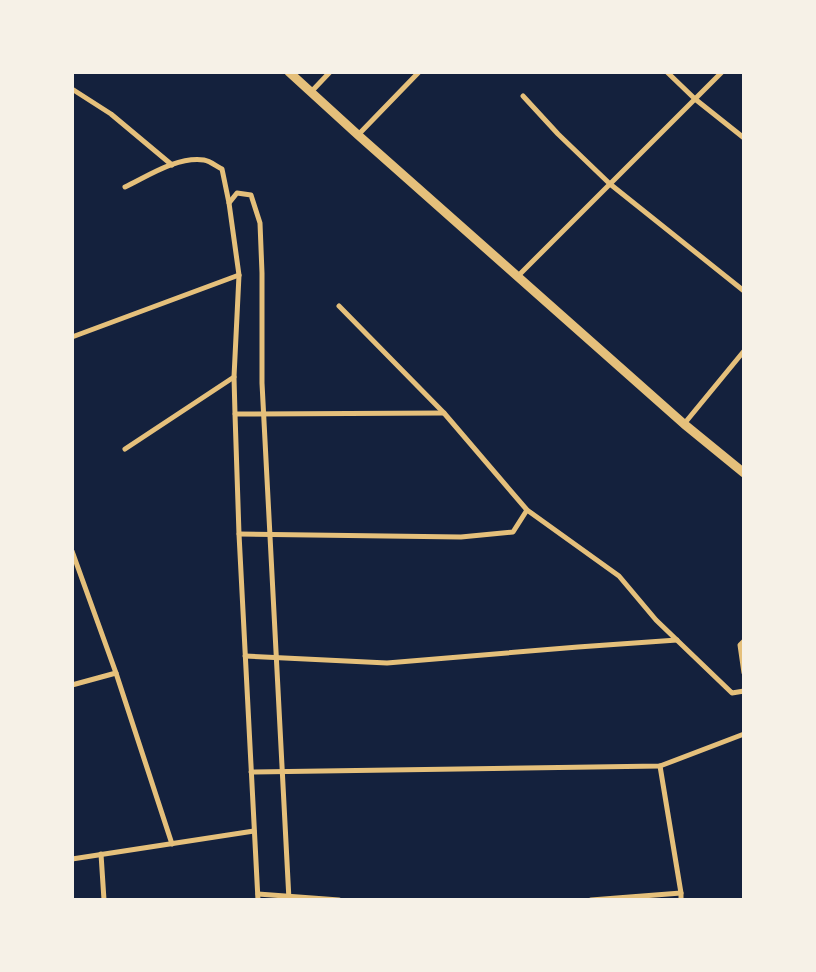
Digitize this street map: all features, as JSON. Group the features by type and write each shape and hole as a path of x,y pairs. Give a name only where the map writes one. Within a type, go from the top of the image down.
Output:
{"street":[{"path":"289,72 358,136 684,424 744,473"},
{"path":"311,92 330,72"},
{"path":"358,136 419,72"},
{"path":"667,72 695,99 744,138"},
{"path":"518,276 722,72"},
{"path":"72,89 112,114 172,165"},
{"path":"523,96 558,134 610,184 744,291"},
{"path":"125,187 172,165 188,160 206,160 222,169 229,203 239,275 234,378 235,414 239,534 258,897 339,900"},
{"path":"229,203 237,194 251,195 260,223 262,383 289,898"},
{"path":"72,338 239,275"},
{"path":"338,306 444,413 527,510 619,576 656,620 732,693 744,691"},
{"path":"684,424 744,351"},
{"path":"125,449 234,378"},
{"path":"235,414 444,413"},
{"path":"239,534 461,537 513,532 527,510"},
{"path":"72,551 116,673 172,844"},
{"path":"245,656 387,663 677,640"},
{"path":"744,641 740,645 744,674"},
{"path":"72,685 116,673"},
{"path":"251,772 660,766 744,734"},
{"path":"660,766 681,900"},
{"path":"72,859 254,831"},
{"path":"101,854 104,900"},
{"path":"591,900 681,893"}]}
